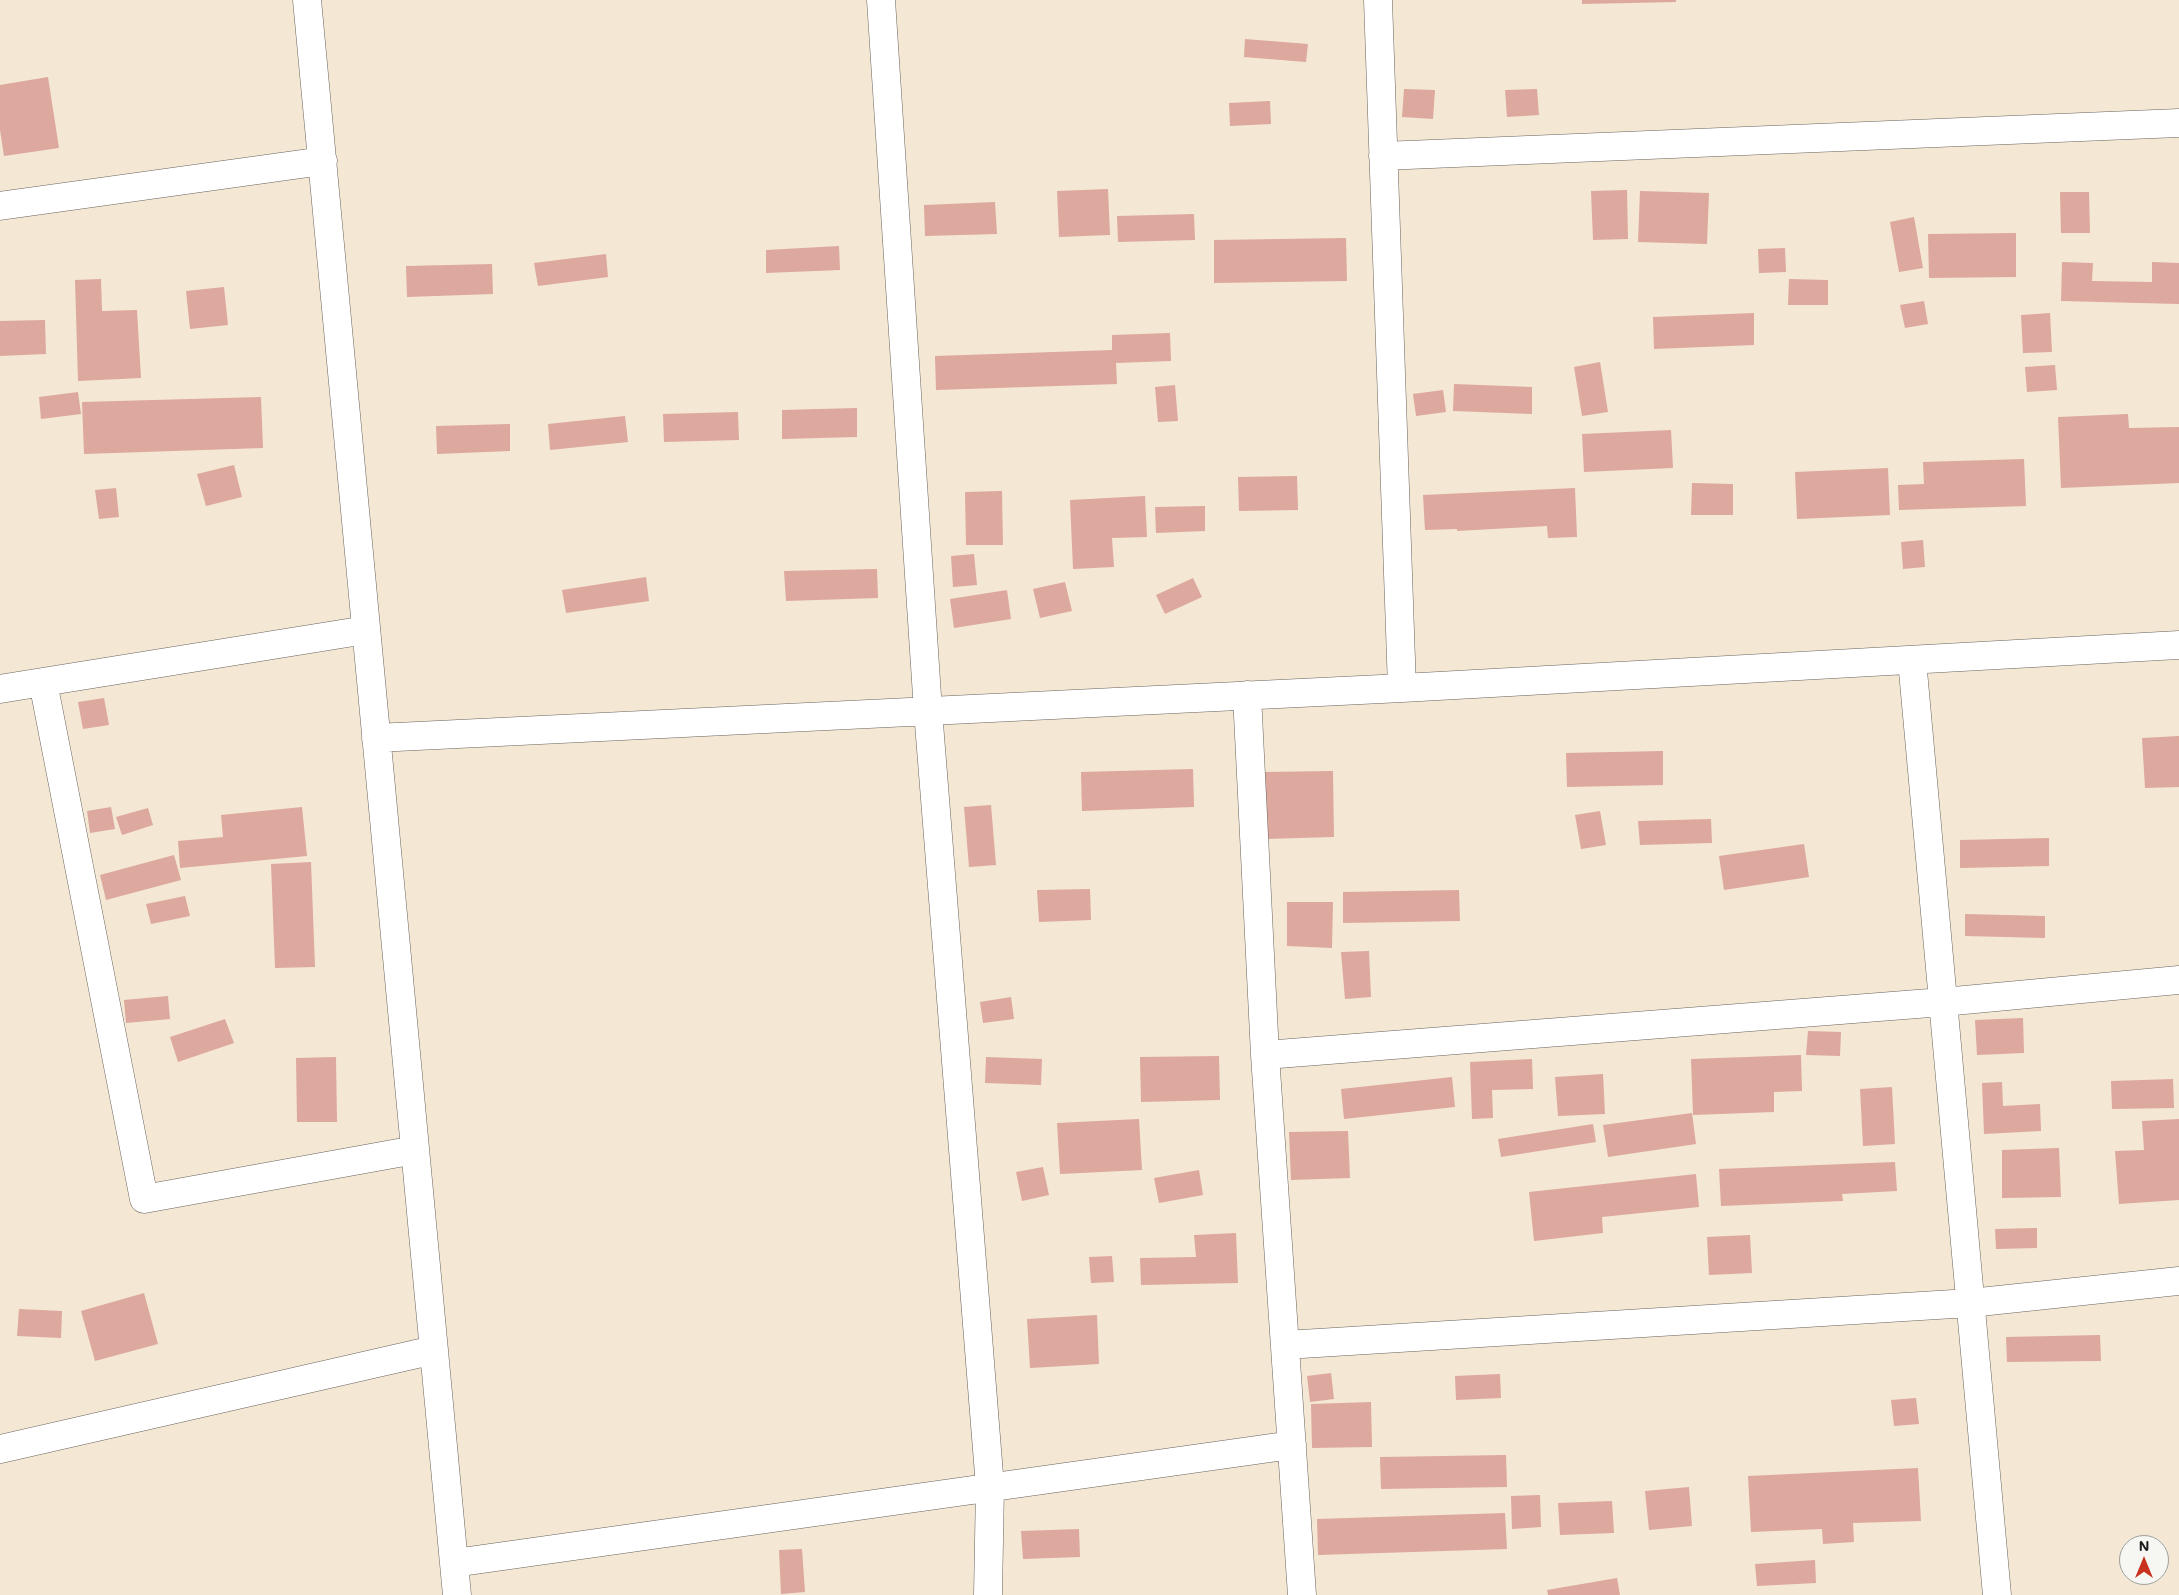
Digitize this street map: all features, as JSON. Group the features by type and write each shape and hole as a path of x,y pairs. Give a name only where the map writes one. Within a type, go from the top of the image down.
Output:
{"street":[{"path":"307,0 456,1595"},
{"path":"881,0 928,711 990,1487 988,1595"},
{"path":"1378,0 1402,688"},
{"path":"1383,156 2179,123"},
{"path":"0,206 322,161"},
{"path":"0,689 366,630"},
{"path":"376,738 1402,688 2179,645"},
{"path":"1912,660 1997,1595"},
{"path":"43,682 144,1199 415,1150"},
{"path":"1247,695 1265,1055 1302,1595"},
{"path":"1265,1055 1943,1002 2179,980"},
{"path":"1285,1345 1970,1303 2179,1281"},
{"path":"0,1449 434,1350"},
{"path":"454,1563 1292,1445"}],"building":[{"path":"1582,0 1676,0 1676,2 1582,4"},
{"path":"1245,39 1308,44 1306,62 1244,57"},
{"path":"48,77 59,148 4,156 0,130 0,85"},
{"path":"1404,89 1435,90 1433,119 1402,117"},
{"path":"1537,89 1539,115 1507,117 1505,90"},
{"path":"1270,101 1271,124 1230,126 1229,103"},
{"path":"1108,189 1110,235 1059,237 1057,191"},
{"path":"1627,190 1628,239 1593,240 1591,191"},
{"path":"1640,191 1709,193 1707,244 1638,242"},
{"path":"2060,192 2089,192 2090,233 2061,233"},
{"path":"995,202 997,234 925,236 924,205"},
{"path":"1194,214 1195,240 1118,242 1117,216"},
{"path":"1914,217 1923,268 1899,272 1890,222"},
{"path":"2016,233 2016,277 1929,278 1928,234"},
{"path":"1346,238 1347,281 1214,283 1214,240"},
{"path":"839,246 840,270 766,273 766,250"},
{"path":"1785,248 1786,272 1759,273 1758,249"},
{"path":"606,254 608,277 538,286 534,263"},
{"path":"2062,262 2093,263 2092,281 2152,282 2152,262 2179,263 2179,304 2061,301"},
{"path":"492,264 493,294 407,297 406,266"},
{"path":"101,279 102,311 137,310 141,378 78,381 75,280"},
{"path":"1789,279 1828,280 1828,305 1788,305"},
{"path":"224,287 228,325 190,329 186,291"},
{"path":"1924,301 1928,324 1905,328 1900,305"},
{"path":"1754,313 1754,345 1654,349 1653,317"},
{"path":"2050,313 2052,352 2023,353 2021,315"},
{"path":"45,320 46,354 0,356 0,321"},
{"path":"1170,333 1171,361 1116,363 1117,384 936,390 935,356 1112,350 1112,335"},
{"path":"1600,362 1608,412 1582,416 1574,367"},
{"path":"2055,365 2057,390 2027,392 2025,367"},
{"path":"1454,384 1532,387 1532,414 1453,411"},
{"path":"1175,385 1178,421 1158,422 1155,387"},
{"path":"1443,390 1446,412 1416,416 1413,394"},
{"path":"78,392 81,414 41,419 39,397"},
{"path":"261,397 263,448 84,454 82,402"},
{"path":"857,408 857,437 782,439 782,410"},
{"path":"738,412 739,440 664,442 663,414"},
{"path":"2128,414 2129,428 2179,427 2179,483 2061,488 2058,417"},
{"path":"625,416 628,442 550,450 548,424"},
{"path":"510,424 510,451 437,454 436,426"},
{"path":"1671,430 1673,468 1584,472 1582,434"},
{"path":"2024,459 2026,506 1899,510 1898,485 1924,484 1923,462"},
{"path":"234,465 242,497 206,506 197,474"},
{"path":"1888,468 1890,515 1797,519 1795,472"},
{"path":"1297,476 1298,510 1239,511 1238,477"},
{"path":"1692,483 1733,484 1733,515 1691,515"},
{"path":"116,488 119,517 99,519 95,490"},
{"path":"1575,488 1577,537 1548,538 1547,526 1457,531 1457,529 1425,530 1423,495"},
{"path":"1002,491 1003,545 966,545 965,492"},
{"path":"1145,496 1147,537 1112,538 1114,567 1073,569 1070,500"},
{"path":"1205,506 1205,531 1156,533 1155,507"},
{"path":"1923,540 1925,567 1903,569 1901,542"},
{"path":"974,554 977,585 953,587 951,556"},
{"path":"877,569 878,598 786,601 784,571"},
{"path":"646,577 649,601 566,613 562,590"},
{"path":"1193,578 1202,597 1165,614 1156,595"},
{"path":"1065,582 1072,611 1040,618 1033,589"},
{"path":"1007,590 1011,619 954,628 950,599"},
{"path":"104,698 109,725 83,729 78,702"},
{"path":"2179,736 2179,787 2145,788 2142,738"},
{"path":"1663,751 1663,785 1567,787 1566,753"},
{"path":"1193,769 1194,807 1082,811 1081,772"},
{"path":"1333,771 1334,837 1265,839 1264,772"},
{"path":"991,805 996,865 969,867 964,807"},
{"path":"111,807 115,829 90,833 87,811"},
{"path":"302,807 307,856 180,868 178,841 223,837 221,815"},
{"path":"148,808 153,825 122,835 116,817"},
{"path":"1600,811 1606,845 1581,849 1575,815"},
{"path":"1711,819 1712,843 1640,845 1638,821"},
{"path":"2049,838 2049,866 1960,868 1960,840"},
{"path":"1804,844 1809,877 1724,890 1719,856"},
{"path":"174,855 181,880 106,900 100,875"},
{"path":"311,862 315,967 275,968 271,864"},
{"path":"1090,889 1091,920 1039,922 1037,890"},
{"path":"1459,890 1460,921 1343,923 1343,892"},
{"path":"185,896 190,916 151,924 146,904"},
{"path":"1287,902 1333,902 1332,948 1287,946"},
{"path":"1965,914 2045,916 2045,938 1965,936"},
{"path":"1369,951 1371,997 1345,999 1341,952"},
{"path":"168,996 170,1019 126,1023 124,1000"},
{"path":"1011,997 1014,1019 983,1023 980,1002"},
{"path":"2023,1018 2024,1053 1977,1055 1975,1020"},
{"path":"225,1019 234,1043 178,1062 170,1037"},
{"path":"1808,1031 1841,1032 1840,1056 1806,1055"},
{"path":"1801,1055 1802,1091 1774,1092 1774,1112 1693,1115 1691,1059"},
{"path":"1219,1056 1220,1100 1141,1102 1140,1057"},
{"path":"336,1057 337,1122 297,1122 296,1058"},
{"path":"986,1057 1042,1059 1041,1085 985,1083"},
{"path":"1532,1059 1533,1089 1492,1090 1493,1118 1472,1119 1470,1062"},
{"path":"1603,1074 1605,1114 1558,1116 1555,1077"},
{"path":"1452,1077 1455,1107 1344,1119 1341,1089"},
{"path":"2173,1079 2174,1108 2112,1109 2111,1081"},
{"path":"2002,1082 2003,1106 2040,1104 2041,1131 1984,1134 1982,1083"},
{"path":"1892,1087 1895,1144 1863,1146 1860,1089"},
{"path":"1692,1113 1696,1144 1608,1157 1603,1125"},
{"path":"1139,1119 1142,1170 1060,1174 1057,1123"},
{"path":"2179,1119 2179,1200 2119,1204 2115,1151 2144,1150 2142,1121"},
{"path":"1593,1124 1596,1142 1501,1157 1498,1139"},
{"path":"1348,1131 1350,1178 1291,1180 1289,1132"},
{"path":"2059,1148 2061,1197 2002,1198 2002,1150"},
{"path":"1895,1162 1897,1191 1842,1194 1843,1201 1721,1206 1719,1169"},
{"path":"1043,1167 1049,1195 1022,1201 1016,1172"},
{"path":"1199,1170 1203,1195 1159,1203 1154,1178"},
{"path":"1696,1174 1699,1207 1602,1217 1603,1233 1534,1241 1529,1192"},
{"path":"2037,1228 2037,1248 1996,1249 1995,1229"},
{"path":"1236,1233 1238,1283 1141,1285 1140,1258 1196,1257 1194,1235"},
{"path":"1750,1235 1752,1273 1709,1275 1707,1237"},
{"path":"1112,1256 1114,1282 1091,1283 1089,1257"},
{"path":"144,1293 158,1344 95,1361 81,1311"},
{"path":"19,1309 62,1311 61,1338 17,1336"},
{"path":"1097,1315 1099,1364 1030,1368 1027,1319"},
{"path":"2100,1335 2101,1361 2007,1362 2006,1337"},
{"path":"1331,1373 1334,1399 1310,1402 1307,1376"},
{"path":"1500,1374 1501,1398 1456,1400 1455,1376"},
{"path":"1916,1398 1919,1424 1894,1426 1891,1400"},
{"path":"1371,1402 1372,1447 1312,1448 1311,1404"},
{"path":"1506,1455 1507,1487 1381,1489 1380,1457"},
{"path":"1918,1468 1921,1521 1853,1523 1854,1542 1823,1544 1822,1529 1751,1532 1748,1476"},
{"path":"1689,1487 1692,1526 1649,1530 1645,1491"},
{"path":"1540,1495 1541,1527 1512,1529 1511,1496"},
{"path":"1612,1501 1614,1533 1560,1535 1558,1503"},
{"path":"1505,1513 1507,1549 1318,1555 1317,1519"},
{"path":"1079,1529 1080,1557 1023,1559 1021,1531"},
{"path":"802,1549 805,1592 781,1594 779,1550"},
{"path":"1815,1560 1816,1583 1757,1586 1755,1564"},
{"path":"1617,1578 1620,1595 1548,1595 1547,1590"}]}
